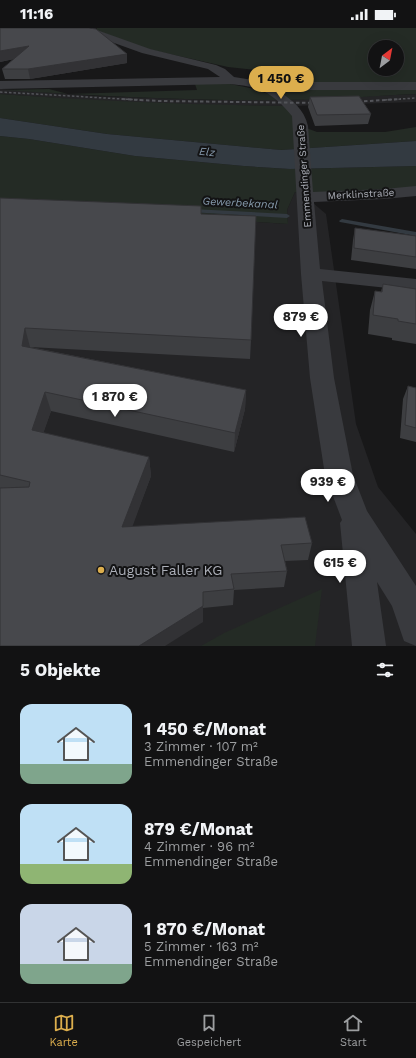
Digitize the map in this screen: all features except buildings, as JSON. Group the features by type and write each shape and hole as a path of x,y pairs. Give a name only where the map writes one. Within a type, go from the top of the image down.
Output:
{"street":[{"path":"63,28 94,32 146,51 212,67 222,71 230,80"},
{"name":"Emmendinger Straße","path":"0,85 230,80 260,86 269,90 291,106 299,116 311,274 322,378 339,475 355,518 411,603 416,629"},
{"path":"269,90 290,87 416,86"},
{"name":"Merklinstraße","path":"305,192 384,194 416,191"},
{"path":"311,274 416,285"},
{"name":"Emmendinger Straße","path":"355,518 369,646"}],"shaded area":[{"path":"97,28 416,28 416,86 299,86 297,82 257,70 228,67 143,48 96,30"},
{"path":"225,83 250,88 269,94 297,88 416,89 416,94 299,100 177,99 68,94 197,90 195,84"},
{"path":"0,89 95,96 212,100 284,100 416,94 416,102 291,106 190,105 95,101 0,94"},
{"path":"49,89 68,94 38,92 3,90"},
{"path":"0,94 73,99 218,105 291,106 301,126 317,132 385,132 416,127 416,141 281,150 107,134 0,118"},
{"path":"0,136 29,139 135,156 244,166 290,169 416,166 416,191 306,197 295,192 287,210 288,224 0,205"},
{"path":"295,192 306,197 326,214 356,424 378,487 416,534 416,646 0,646 0,205 288,224 287,210"},
{"path":"322,589 315,646 201,646 224,633"}],"water":[{"name":"Elz","path":"0,118 107,134 281,150 416,141 416,166 290,169 135,156 29,139 0,136"}],"waterway":[{"name":"Gewerbekanal","path":"192,211 287,216"},
{"name":"Gewerbekanal","path":"342,221 416,234"}],"railway":[{"path":"0,92 131,100"},
{"path":"391,100 416,98"},
{"path":"122,99 131,100"},
{"path":"391,100 401,99"},
{"path":"131,100 320,103"},
{"path":"131,100 140,100"},
{"path":"385,100 391,100"},
{"path":"352,102 391,100"}],"place":[{"name":"August Faller KG","path":"101,570"}]}
